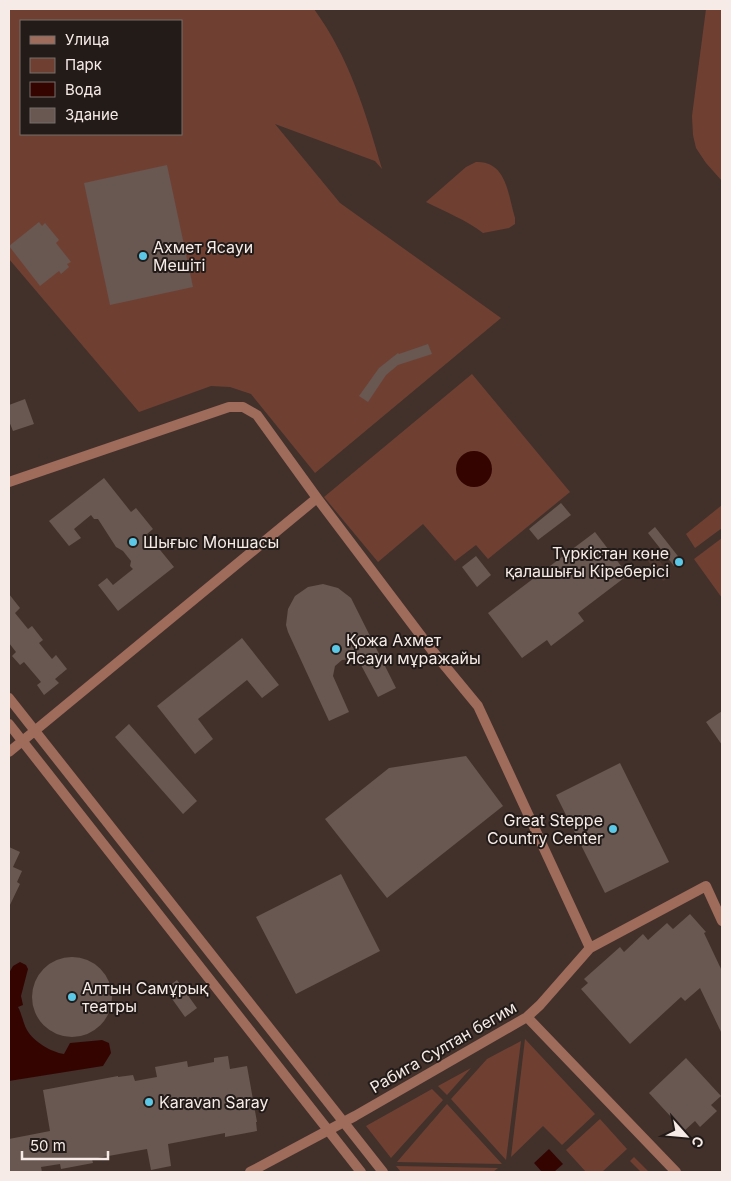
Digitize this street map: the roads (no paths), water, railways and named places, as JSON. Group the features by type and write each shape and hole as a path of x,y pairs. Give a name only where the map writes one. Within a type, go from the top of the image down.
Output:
{"street":[{"path":"9,482 229,407 242,407 257,415 431,649 478,706 590,948"},
{"path":"9,752 317,498"},
{"path":"9,698 383,1172"},
{"path":"9,724 361,1172"},
{"name":"Рабига Султан бегим","path":"250,1172 343,1122 527,1017 540,1005 590,948 706,886 722,921"},
{"path":"527,1017 676,1172"}],"water":[{"path":"474,451 487,456 492,469 487,482 474,487 461,482 456,469 461,456"},
{"path":"20,962 26,965 28,969 21,996 23,1005 18,1007 30,1034 43,1046 64,1054 70,1043 102,1040 109,1043 111,1053 103,1066 9,1081 9,973 13,966"},
{"path":"549,1149 563,1164 554,1172 542,1172 534,1163"}],"place":[{"name":"Ахмет Ясауи Мешіті","path":"143,256"},
{"name":"Шығыс Моншасы","path":"133,542"},
{"name":"Түркістан көне қалашығы Кіреберісі","path":"679,562"},
{"name":"Қожа Ахмет Ясауи мұражайы","path":"336,649"},
{"name":"Great Steppe Country Center","path":"613,829"},
{"name":"Алтын Самұрық театры","path":"72,997"},
{"name":"Karavan Saray","path":"149,1102"}]}
